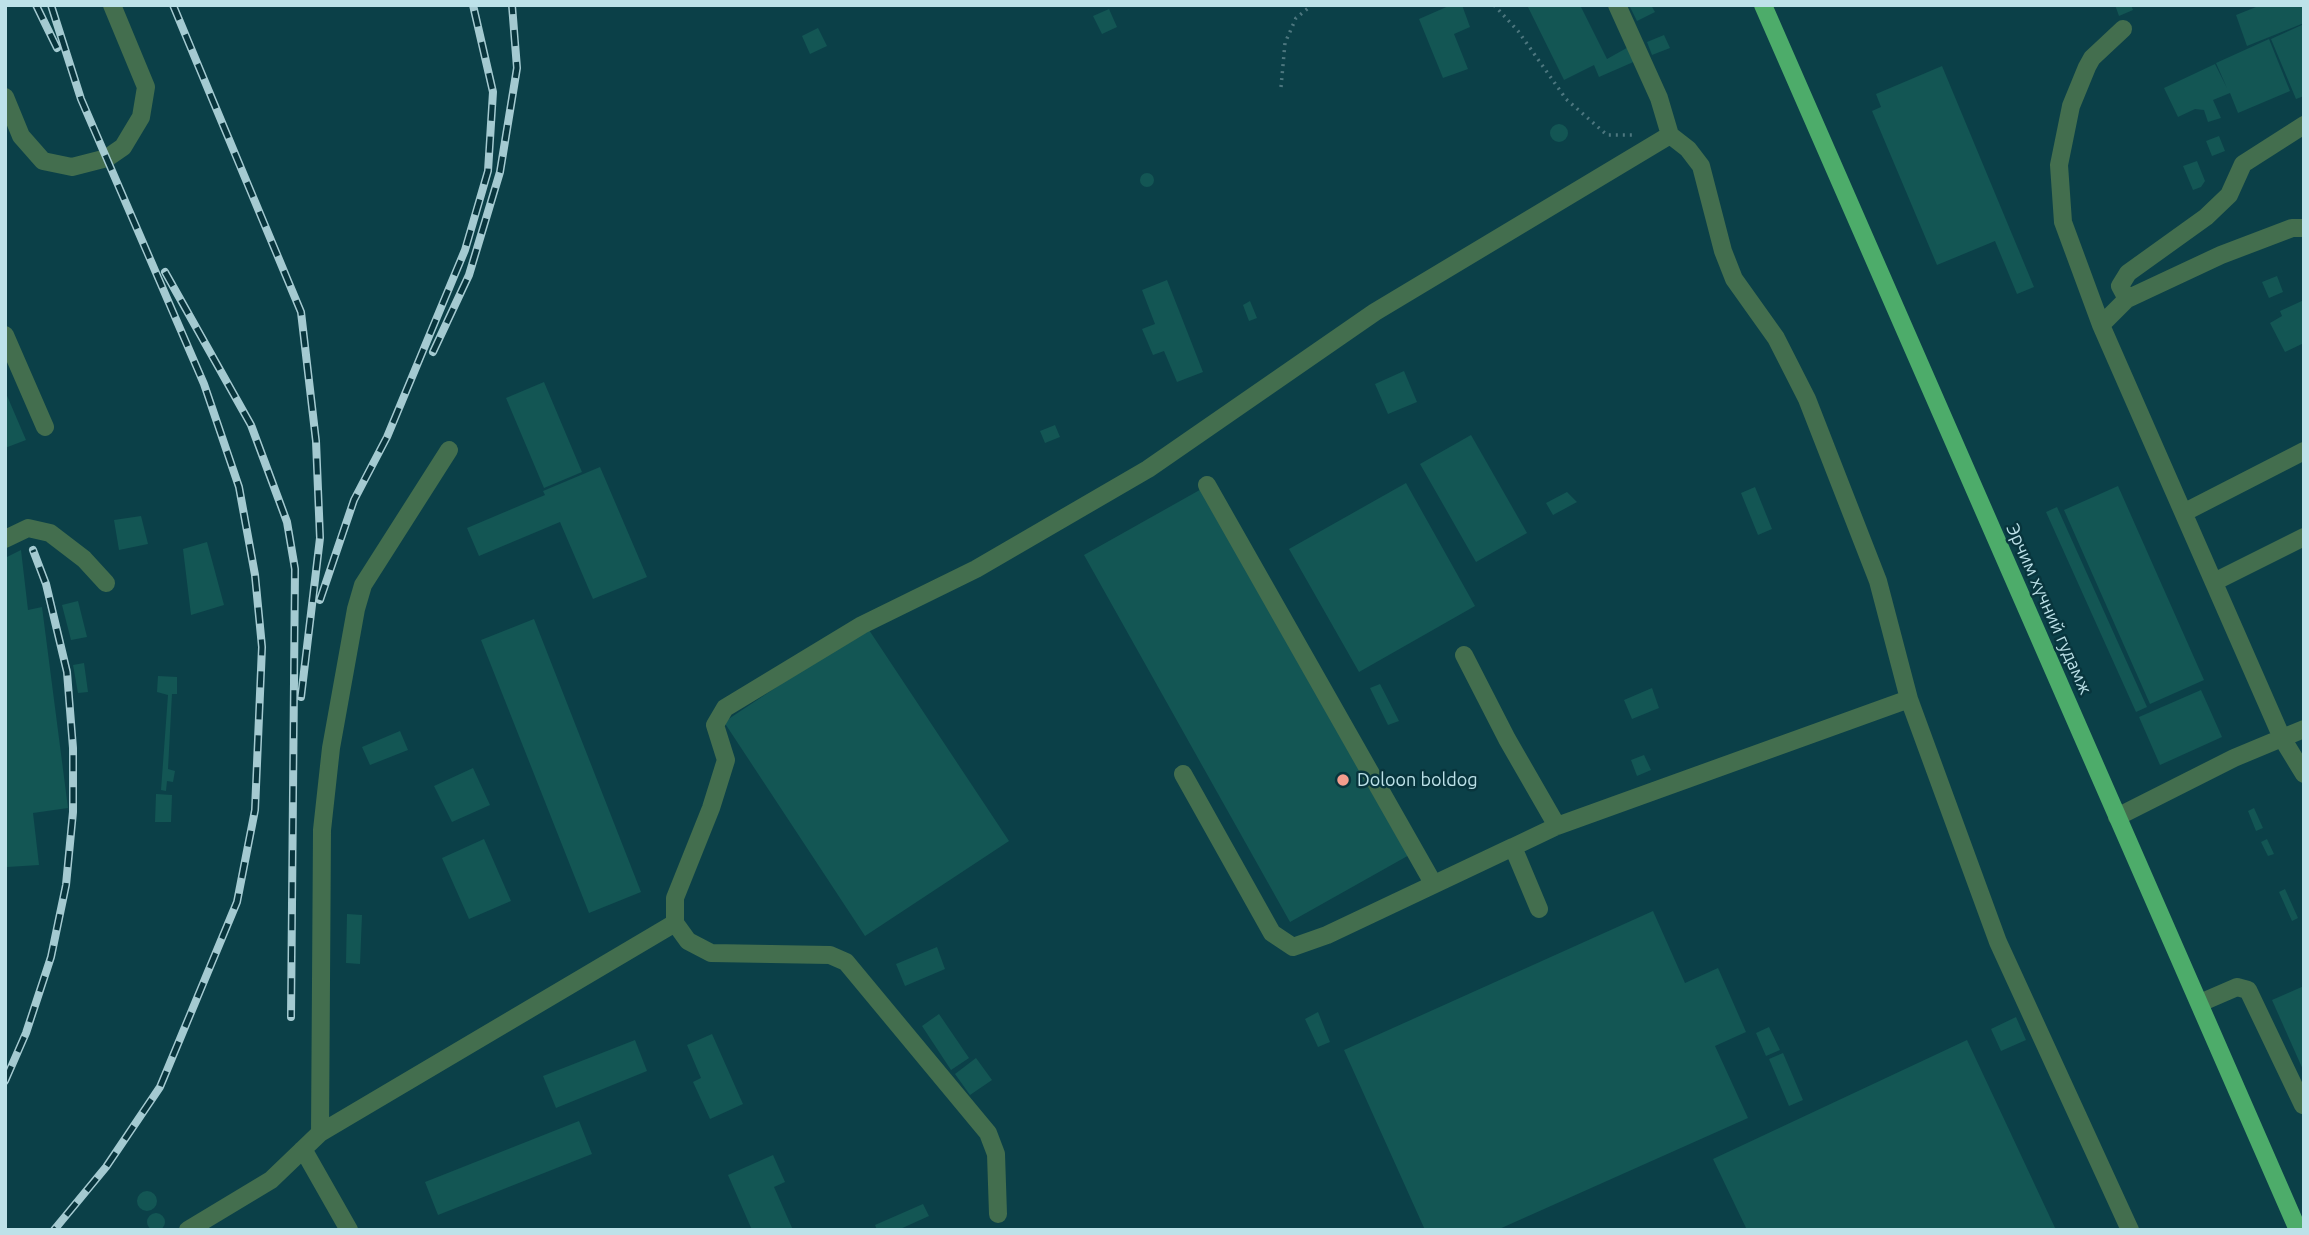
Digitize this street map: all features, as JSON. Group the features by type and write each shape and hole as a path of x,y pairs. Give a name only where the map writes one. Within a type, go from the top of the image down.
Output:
{"main road":[{"name":"Эрчим хүчний гудамж","path":"1763,5 2298,1230"}],"street":[{"path":"5,97 21,136 43,162 72,167 107,158 123,147 141,117 146,87 112,5"},
{"path":"1617,5 1659,98 1670,135 1688,149 1701,166 1723,251 1734,279 1776,338 1802,387 1878,581 1909,699 1998,942 2130,1230"},
{"path":"2123,29 2092,58 2071,106 2059,165 2063,222 2101,325 2282,738 2304,774"},
{"path":"2127,299 2120,286 2127,274 2206,217 2230,195 2244,164 2304,125"},
{"path":"998,1214 996,1154 988,1133 846,961 830,955 711,953 688,941 675,923 675,898 712,808 726,760 715,725 725,708 863,625 976,569 1148,469 1375,312 1670,135"},
{"path":"2101,325 2127,299 2221,256 2292,228 2304,228"},
{"path":"5,335 45,427"},
{"path":"320,1133 322,830 331,748 356,609 363,585 449,450"},
{"path":"2185,512 2304,451"},
{"path":"1207,485 1433,883"},
{"path":"5,539 28,528 50,533 83,559 106,583"},
{"path":"2214,582 2304,537"},
{"path":"1464,655 1507,739 1557,825"},
{"path":"1184,774 1272,933 1293,947 1327,935 1557,825 1909,699"},
{"path":"2117,817 2304,729"},
{"path":"1513,847 1539,909"},
{"path":"188,1230 271,1180 320,1133 675,923"},
{"path":"2200,1003 2237,987 2248,990 2303,1105"},
{"path":"303,1149 349,1230"}],"path":[{"path":"1281,87 1285,43 1296,18 1312,5"},
{"path":"1494,5 1518,31 1566,99 1607,135 1639,135"}],"shaded area":[{"path":"5,5 2304,5 2304,1230 5,1230"}],"building":[{"path":"1451,5 1462,5 1470,27 1454,34 1468,69 1443,78 1419,19"},
{"path":"1527,5 1580,5 1607,59 1632,45 1638,60 1599,77 1594,65 1564,80"},
{"path":"1629,5 1651,5 1655,12 1637,21"},
{"path":"2115,5 2131,5 2133,10 2119,16"},
{"path":"2261,5 2304,5 2304,23 2247,46 2236,15"},
{"path":"1109,9 1117,27 1102,34 1093,16"},
{"path":"2304,24 2304,96 2296,99 2271,39"},
{"path":"818,28 827,46 810,54 802,36"},
{"path":"1664,35 1670,48 1652,55 1647,42"},
{"path":"2269,39 2290,91 2238,113 2230,93 2213,100 2221,118 2208,122 2204,110 2195,109 2178,117 2164,88 2215,64 2227,88 2216,63"},
{"path":"1942,66 2034,287 2017,294 1995,241 1937,265 1872,111 1881,107 1876,94"},
{"path":"1559,124 1565,127 1568,133 1565,139 1559,142 1553,139 1550,133 1553,127"},
{"path":"2219,136 2225,151 2212,156 2206,141"},
{"path":"2197,161 2205,181 2201,187 2193,190 2183,166"},
{"path":"1144,173 1150,173 1154,180 1150,187 1144,187 1140,183 1140,177"},
{"path":"2277,276 2283,292 2269,298 2262,282"},
{"path":"1167,280 1203,372 1177,382 1164,351 1153,355 1142,329 1155,324 1142,290"},
{"path":"2304,300 2304,343 2285,352 2270,323 2282,316 2280,311"},
{"path":"1250,301 1257,318 1249,321 1243,305"},
{"path":"1404,371 1417,402 1388,414 1375,384"},
{"path":"544,382 582,472 544,488 506,398"},
{"path":"5,391 26,440 5,448"},
{"path":"1055,425 1060,437 1045,443 1040,431"},
{"path":"1471,435 1527,533 1476,562 1420,464"},
{"path":"600,467 647,577 593,599 560,522 479,556 467,528 545,495 543,491"},
{"path":"1406,483 1475,606 1359,672 1289,549"},
{"path":"2118,486 2204,680 2150,704 2064,510"},
{"path":"1205,487 1411,854 1290,922 1084,555"},
{"path":"1755,487 1772,529 1758,535 1741,493"},
{"path":"1567,492 1577,502 1553,515 1546,503"},
{"path":"2057,507 2147,707 2136,712 2046,512"},
{"path":"141,516 148,544 119,550 114,520"},
{"path":"207,542 224,605 191,615 183,549"},
{"path":"21,550 28,610 42,607 68,808 33,813 39,865 7,867 5,558"},
{"path":"78,601 87,637 71,640 62,605"},
{"path":"534,619 641,892 589,913 481,640"},
{"path":"867,627 1009,841 865,936 724,722"},
{"path":"84,663 88,692 78,693 73,665"},
{"path":"158,676 177,677 177,694 172,694 168,769 175,771 173,782 167,781 166,791 161,790 168,695 157,692"},
{"path":"1380,684 1399,721 1388,725 1370,688"},
{"path":"1652,688 1659,708 1632,719 1624,700"},
{"path":"2201,690 2222,737 2160,765 2139,717"},
{"path":"400,731 408,750 370,765 362,747"},
{"path":"1644,755 1651,770 1637,776 1631,760"},
{"path":"473,768 490,805 452,822 434,786"},
{"path":"156,794 172,795 171,822 155,822"},
{"path":"2254,808 2263,828 2256,831 2248,811"},
{"path":"484,839 511,901 469,919 442,858"},
{"path":"2267,839 2274,854 2268,856 2261,842"},
{"path":"2285,889 2298,918 2292,921 2279,892"},
{"path":"1653,911 1685,983 1718,968 1746,1032 1715,1046 1748,1118 1497,1230 1425,1230 1344,1050"},
{"path":"347,914 362,915 360,964 346,963"},
{"path":"937,947 945,969 905,986 896,964"},
{"path":"2304,986 2304,1072 2272,1000"},
{"path":"1318,1012 1330,1042 1318,1047 1305,1019"},
{"path":"939,1014 969,1058 951,1070 922,1026"},
{"path":"2016,1017 2026,1040 2001,1051 1991,1029"},
{"path":"1769,1027 1780,1050 1766,1056 1756,1033"},
{"path":"712,1034 743,1104 710,1119 693,1082 701,1078 687,1045"},
{"path":"635,1040 647,1071 556,1108 543,1076"},
{"path":"1967,1040 2056,1230 1747,1230 1713,1159"},
{"path":"1783,1053 1803,1100 1789,1106 1769,1059"},
{"path":"976,1058 992,1080 970,1095 955,1074"},
{"path":"579,1121 592,1154 438,1215 425,1182"},
{"path":"773,1155 785,1182 774,1187 793,1230 752,1230 728,1175"},
{"path":"147,1191 154,1194 157,1201 154,1208 147,1211 140,1208 137,1201 140,1194"},
{"path":"923,1204 929,1216 898,1230 877,1230 875,1225"},
{"path":"152,1213 160,1213 165,1222 163,1229 152,1231 147,1226 147,1218"}],"railway":[{"path":"36,5 57,48"},
{"path":"51,5 81,99 204,384 239,487 255,575 262,647 255,810 237,902 160,1087 106,1167 54,1230"},
{"path":"173,5 301,312 316,441 320,538 301,697"},
{"path":"320,600 354,500 387,437 465,250 488,171 493,92 473,5"},
{"path":"433,352 469,275 500,172 517,68 512,5"},
{"path":"165,272 251,425 287,522 295,569 291,1017"},
{"path":"5,1081 26,1033 51,957 66,885 73,812 73,748 67,672 46,584 33,550"}],"place":[{"name":"Doloon boldog","path":"1343,780"}]}
